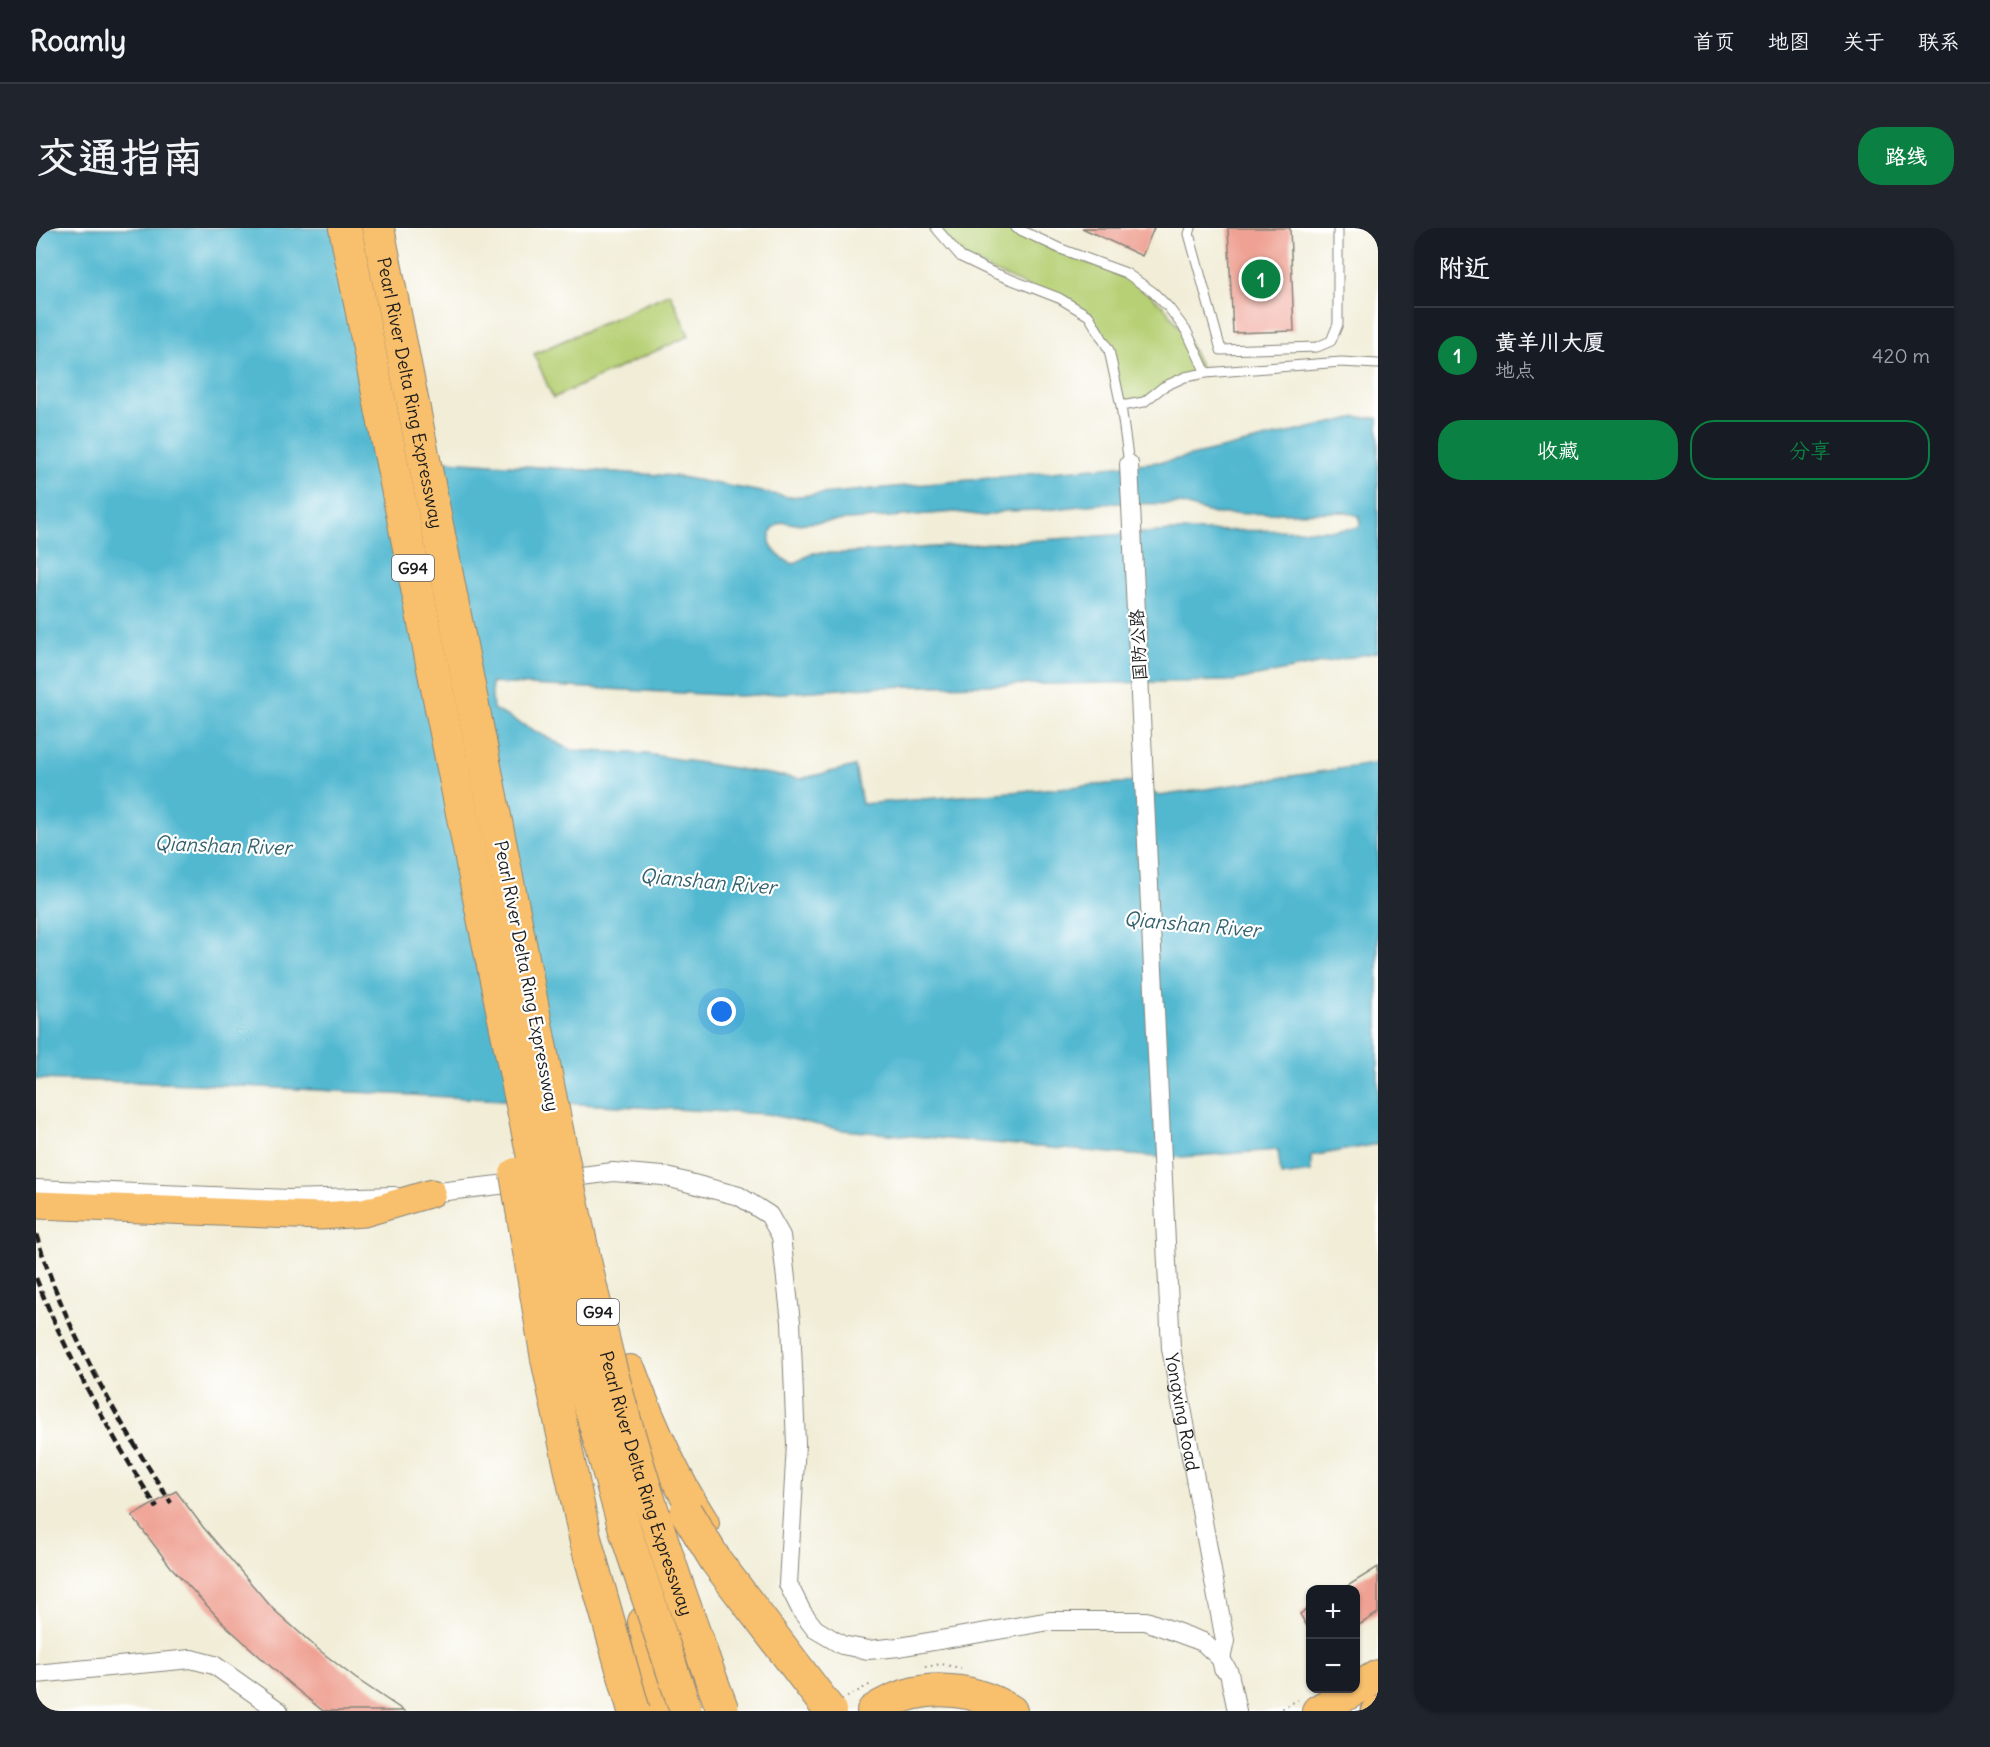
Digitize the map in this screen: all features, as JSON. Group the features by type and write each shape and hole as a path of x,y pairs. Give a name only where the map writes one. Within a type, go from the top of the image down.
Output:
{"highway":[{"name":"Pearl River Delta Ring Expressway","path":"345,228 565,1311 626,1533 686,1711"},
{"name":"Pearl River Delta Ring Expressway","path":"378,228 580,1236 608,1356 656,1522 723,1711"},
{"path":"512,902 630,1371 658,1458 670,1485 696,1529 734,1586 830,1711"},
{"path":"482,908 511,1142 547,1359 586,1542 634,1711"},
{"path":"630,1371 681,1488 698,1514 850,1711"},
{"path":"608,1469 665,1711"},
{"path":"1318,1711 1378,1676"},
{"path":"873,1711 899,1697 933,1689 977,1695 1011,1711"}],"main road":[{"path":"36,1205 321,1216 364,1213 432,1193"}],"street":[{"name":"国防公路","path":"1129,465 1163,1161"},
{"name":"Yongxing Road","path":"1163,1161 1172,1348 1225,1641 1221,1659"},
{"path":"36,1189 288,1199 370,1197 432,1193 623,1173 663,1176 739,1196 769,1215 781,1236 791,1322 796,1444 789,1584 802,1612 815,1629 842,1645 868,1650 1050,1621 1146,1621 1203,1641 1221,1659 1229,1673 1237,1711"},
{"path":"36,1674 191,1659 214,1665 279,1711"},
{"path":"1221,1659 1228,1699 1225,1711"}],"lane":[{"name":"国防公路","path":"936,228 961,257 994,273 1059,298 1089,316 1109,350 1121,406 1129,465"},
{"path":"1016,228 1061,249 1126,273 1153,292 1169,308 1187,332 1206,373"},
{"path":"1191,228 1189,234 1221,350 1317,347 1331,341 1338,324 1338,228"},
{"path":"1121,406 1144,402 1163,387 1185,377 1206,373 1341,362 1378,364"}],"green space":[{"path":"937,228 1008,228 1059,252 1125,276 1167,310 1185,335 1202,371 1144,399 1123,403 1111,349 1090,314 962,257"},
{"path":"670,293 689,336 553,398 534,354"}],"water":[{"name":"Qianshan River","path":"36,228 369,228 402,341 358,379 371,427 417,459 675,476 789,497 1169,461 1357,417 1378,418 1378,652 1232,681 869,687 740,696 491,683 493,709 571,750 647,754 800,779 855,766 862,804 1132,782 1159,796 1378,763 1378,1144 1311,1156 1311,1172 1281,1176 1278,1150 1168,1158 842,1130 767,1114 224,1085 36,1079","holes":["1107,503 1181,504 1214,514 1345,512 1359,516 1361,523 1357,528 1338,530 1173,531 844,553 812,553 794,564 779,556 770,542 773,529 784,522 795,524 956,512 984,516 1005,511 1046,510"]}],"building":[{"path":"1082,228 1154,228 1142,256"},
{"path":"1228,228 1290,228 1294,331 1233,333"},
{"path":"176,1491 203,1527 273,1609 319,1650 404,1711 323,1711 225,1625 171,1567 132,1516"},
{"path":"1378,1567 1378,1613 1360,1624 1360,1585 1349,1585"},
{"path":"1306,1610 1306,1625 1300,1614"}],"railway":[{"path":"36,1234 62,1305 94,1373 131,1439 171,1503"},
{"path":"36,1278 91,1396 157,1508"}],"place":[{"name":"黄羊川大厦","path":"1261,279"}]}
